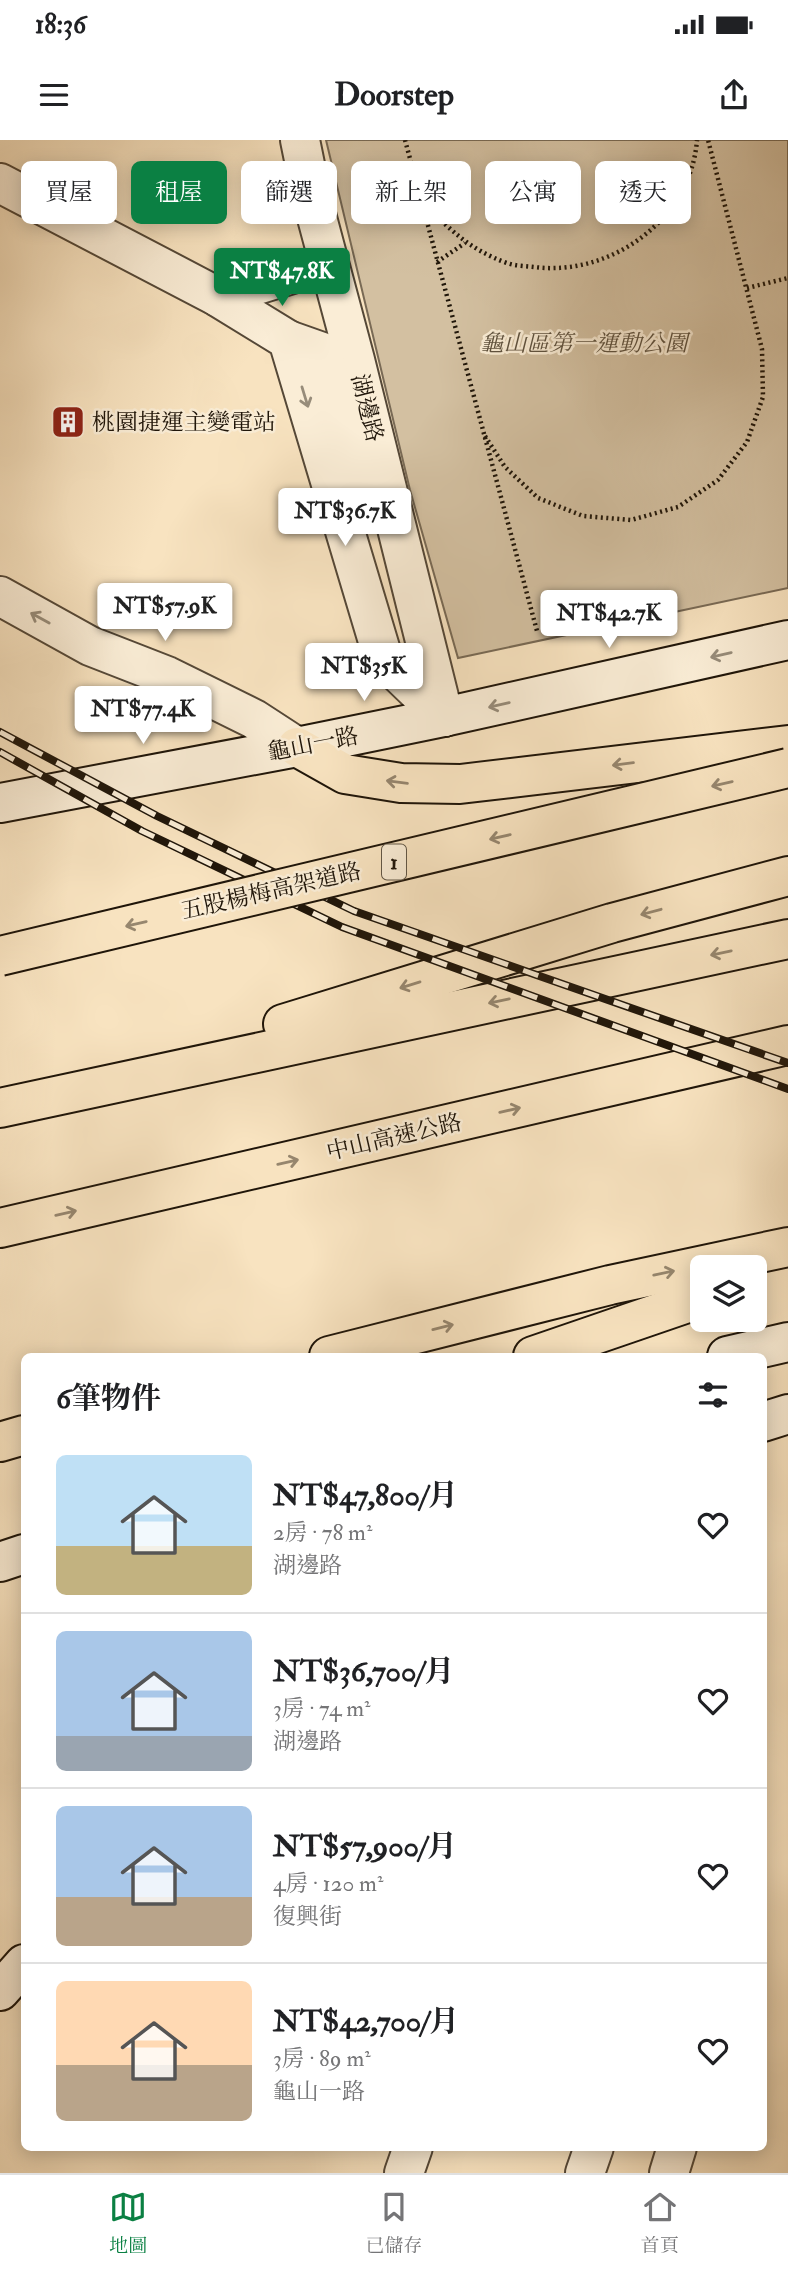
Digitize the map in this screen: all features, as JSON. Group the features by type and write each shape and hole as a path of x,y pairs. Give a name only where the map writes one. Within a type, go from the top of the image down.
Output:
{"highway":[{"path":"297,747 345,774 401,783 460,784 788,745"},
{"name":"五股楊梅高架道路","path":"0,956 788,768"},
{"path":"43,1098 612,923 788,876"},
{"path":"0,1108 788,939"},
{"name":"中山高速公路","path":"0,1228 788,1045"},
{"path":"608,1087 788,1069"},
{"path":"341,1353 610,1285 788,1247"},
{"path":"767,1268 788,1258"},
{"path":"542,1353 690,1302"},
{"path":"0,1442 21,1436"}],"street":[{"name":"湖邊路","path":"300,140 328,263 444,717"},
{"path":"0,183 218,297 288,340 322,352 405,657 444,717"},
{"path":"218,297 328,263"},
{"path":"0,596 90,646 167,676 254,719 297,747"},
{"name":"龜山一路","path":"0,803 444,717 788,640"},
{"path":"740,1353 788,1342"},
{"path":"767,1421 788,1414"},
{"path":"0,1562 21,1555"},
{"path":"0,1991 21,1967"},
{"path":"404,2173 412,2151"},
{"path":"585,2173 593,2151"},
{"path":"669,2173 676,2151"}],"path":[{"path":"405,140 410,161"},
{"path":"445,224 465,243 509,265 558,270 605,260 647,235 679,198 696,153 697,140"},
{"path":"485,436 505,467 538,498 583,516 631,520 678,507 718,480 726,471 747,442 763,397 762,349 708,140"},
{"path":"427,224 537,631"},
{"path":"437,262 465,243"},
{"path":"747,288 788,278"}],"green space":[{"name":"龜山區第一運動公園","path":"326,140 788,140 788,588 458,658 410,490 337,186 337,161 331,161"}],"railway":[{"path":"0,732 157,816 354,911 788,1063"},
{"path":"0,752 142,831 342,927 788,1089"}],"place":[{"name":"桃園捷運主變電站","path":"68,422"}]}
